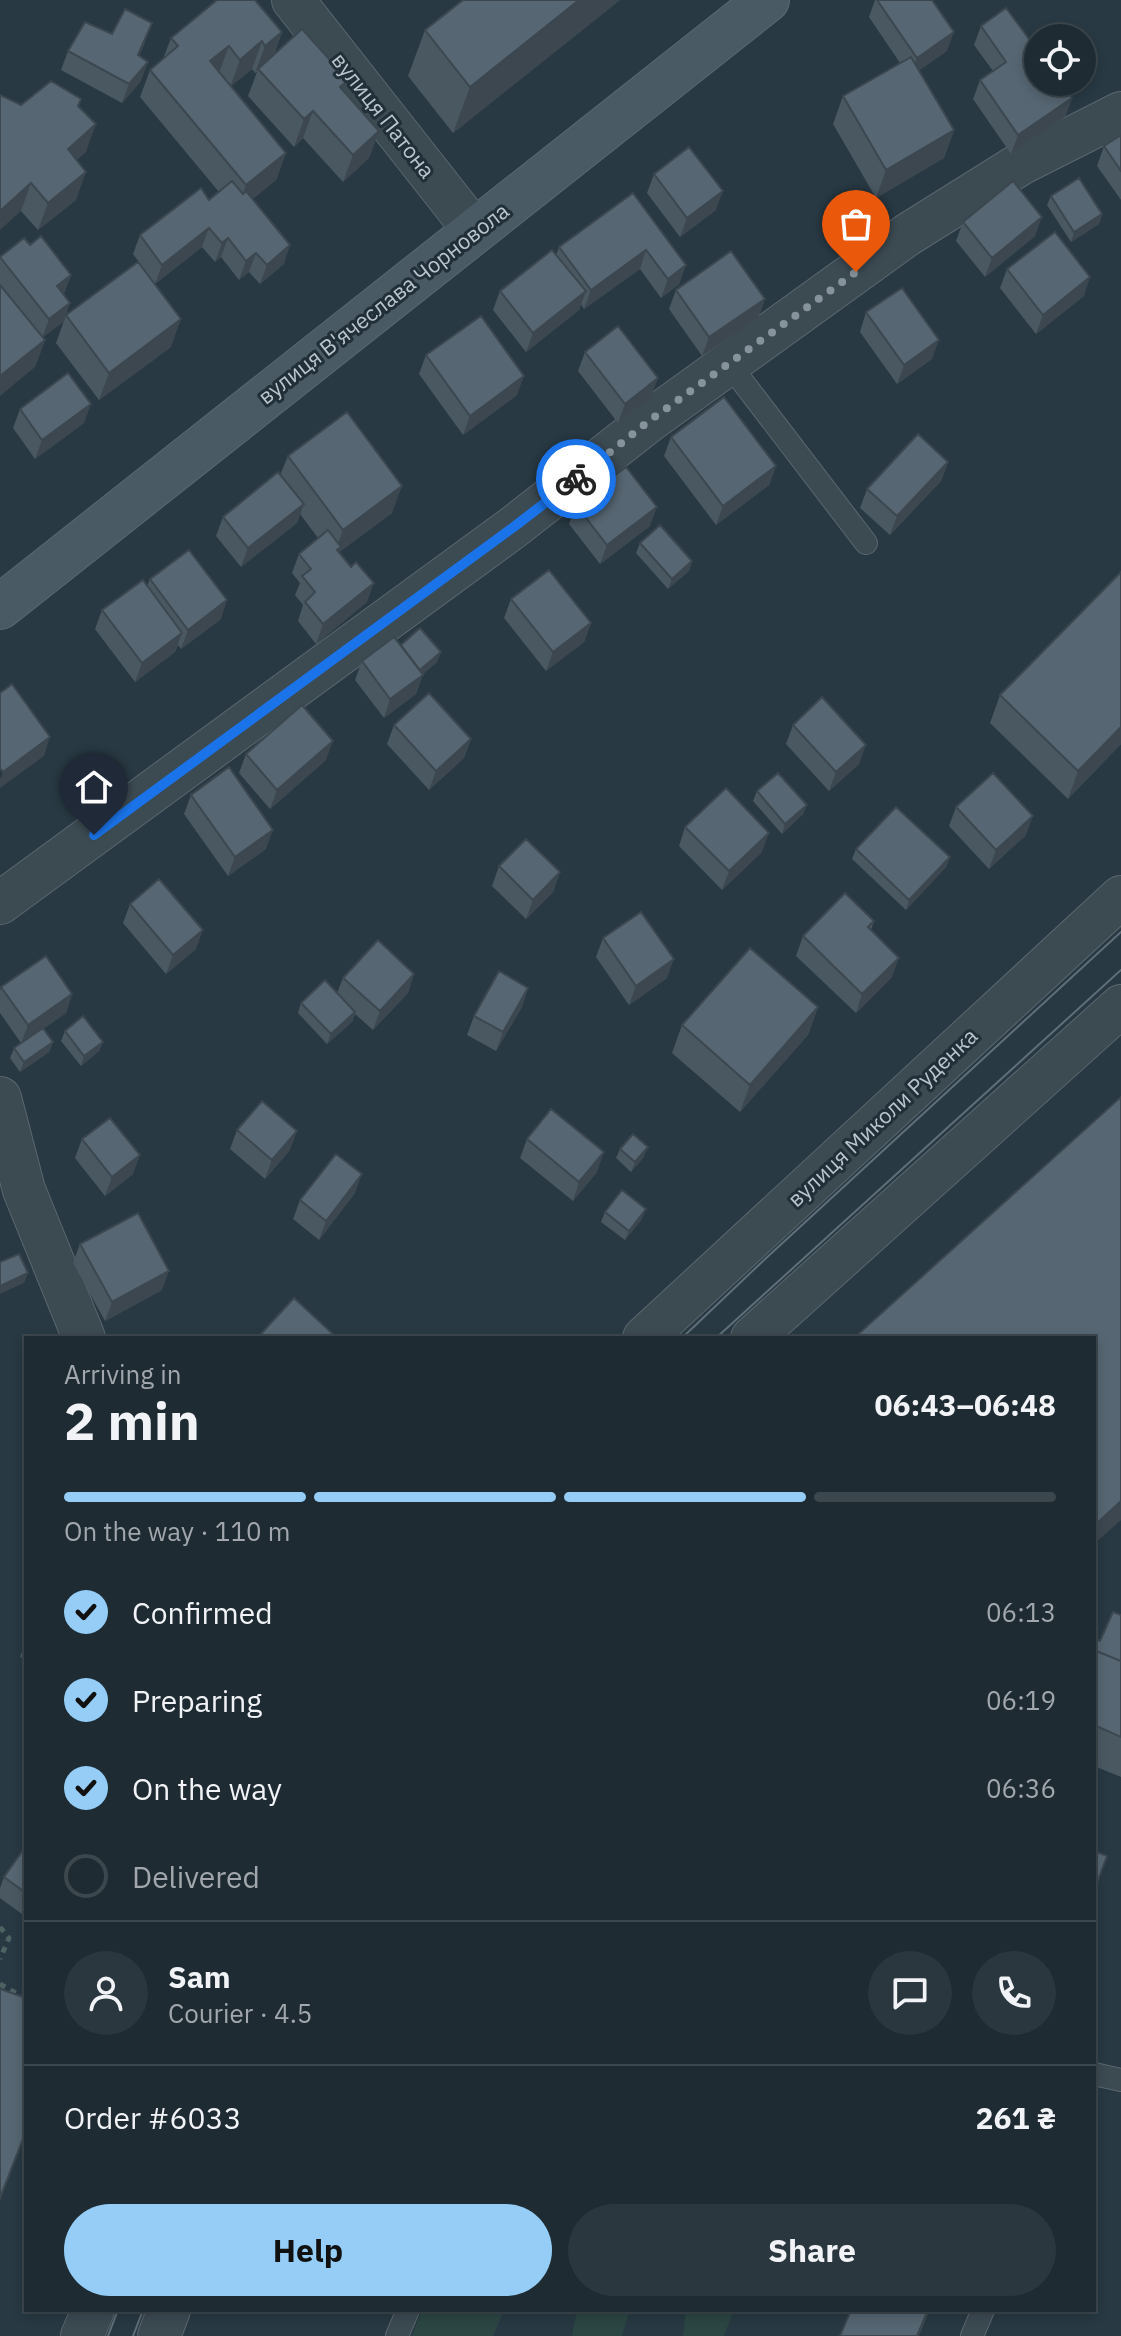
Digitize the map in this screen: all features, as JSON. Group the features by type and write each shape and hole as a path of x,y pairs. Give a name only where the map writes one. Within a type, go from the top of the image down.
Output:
{"street":[{"name":"вулиця Патона","path":"293,0 474,230"},
{"name":"вулиця В'ячеслава Чорновола","path":"0,607 767,0"},
{"path":"0,903 515,526 649,421 920,227 1022,163 1121,113"},
{"name":"вулиця Миколи Руденка","path":"646,1336 1121,897"},
{"path":"754,1336 1121,1006"},
{"path":"0,1098 24,1190 83,1336"},
{"path":"82,2336 92,2312"},
{"path":"159,2336 168,2312"}],"lane":[{"path":"729,364 866,543"},
{"path":"1096,2074 1121,2080"},
{"path":"397,2336 407,2312"},
{"path":"972,2336 982,2312"}],"path":[{"path":"0,1927 9,1938 0,1959"},
{"path":"0,1984 24,1998"}],"green space":[{"path":"421,2312 503,2312 493,2336 412,2336"},
{"path":"577,2312 629,2312 622,2336 572,2336"},
{"path":"686,2312 733,2312 724,2336 683,2336"}],"building":[{"path":"217,0 255,0 282,32 265,46 262,41 240,60 229,46 210,61 286,153 246,185 150,70 178,46 171,38"},
{"path":"463,0 579,0 470,87 425,30"},
{"path":"877,0 932,0 954,32 917,58"},
{"path":"1006,8 1024,32 1024,96 1072,98 1018,135 980,80 1006,62 981,26"},
{"path":"125,9 152,23 138,55 148,62 129,84 68,51 85,22 112,34"},
{"path":"302,29 348,80 340,87 379,131 353,155 313,111 304,119 258,69"},
{"path":"911,57 954,130 886,170 843,96"},
{"path":"51,81 81,99 78,106 96,124 68,149 86,172 48,203 31,183 0,211 0,95 21,105"},
{"path":"1121,135 1121,171 1104,146"},
{"path":"689,147 723,191 687,218 654,174"},
{"path":"1079,178 1102,214 1074,232 1051,196"},
{"path":"232,181 243,194 246,191 290,245 267,265 256,253 246,261 228,238 222,243 209,228 162,265 140,235 201,188 209,200"},
{"path":"1013,181 1042,217 992,258 963,222"},
{"path":"633,193 686,265 668,279 646,250 591,290 559,247"},
{"path":"1055,232 1090,277 1043,315 1007,269"},
{"path":"41,236 71,275 57,286 70,303 49,319 0,257 24,238 30,245"},
{"path":"552,250 586,291 533,333 500,291"},
{"path":"731,251 765,299 709,337 676,290"},
{"path":"138,262 181,319 109,373 66,315"},
{"path":"0,285 45,340 0,376"},
{"path":"902,288 939,340 904,365 866,312"},
{"path":"481,316 524,376 470,416 426,355"},
{"path":"618,326 658,378 625,404 585,352"},
{"path":"68,373 91,404 42,440 20,409"},
{"path":"724,397 776,466 723,506 671,437"},
{"path":"347,412 402,486 343,530 288,456"},
{"path":"918,434 948,462 897,516 867,489"},
{"path":"626,467 657,507 607,545 576,505"},
{"path":"278,472 304,504 248,548 223,517"},
{"path":"660,525 692,561 672,579 640,543"},
{"path":"328,530 341,547 337,550 351,567 356,562 374,583 323,624 305,602 315,592 302,576 311,569 299,554"},
{"path":"189,550 227,600 188,630 150,579"},
{"path":"549,570 591,623 553,652 511,599"},
{"path":"1121,572 1121,727 1078,771 1000,695"},
{"path":"143,580 182,633 142,663 102,610"},
{"path":"420,628 441,652 420,670 401,645"},
{"path":"394,637 423,675 390,699 362,661"},
{"path":"12,684 50,737 3,772 0,768 0,693"},
{"path":"429,693 471,739 436,771 394,725"},
{"path":"822,697 866,745 836,772 793,725"},
{"path":"302,705 333,741 277,790 246,754"},
{"path":"229,767 273,830 235,857 191,795"},
{"path":"778,773 807,805 785,824 757,791"},
{"path":"993,773 1033,816 996,850 956,807"},
{"path":"726,788 769,833 729,871 685,827"},
{"path":"896,807 950,857 909,900 856,849"},
{"path":"526,839 560,872 533,900 499,866"},
{"path":"159,879 203,930 173,955 130,904"},
{"path":"845,893 874,921 868,927 899,958 862,994 803,936"},
{"path":"641,912 674,959 636,986 603,938"},
{"path":"378,940 414,974 380,1011 343,978"},
{"path":"750,948 818,1007 750,1085 682,1025"},
{"path":"46,956 72,994 28,1025 1,987"},
{"path":"499,971 528,988 503,1032 474,1016"},
{"path":"325,980 355,1012 331,1034 301,1003"},
{"path":"83,1016 103,1042 84,1056 65,1031"},
{"path":"43,1028 53,1042 24,1062 14,1048"},
{"path":"1121,1097 1121,1501 1096,1524 1096,1336 856,1336"},
{"path":"262,1101 297,1131 272,1160 237,1130"},
{"path":"551,1109 604,1152 579,1182 527,1139"},
{"path":"110,1118 140,1155 112,1177 82,1139"},
{"path":"633,1134 648,1147 635,1162 620,1149"},
{"path":"336,1154 362,1174 326,1221 300,1200"},
{"path":"622,1190 646,1209 629,1231 605,1212"},
{"path":"138,1213 169,1271 112,1302 80,1244"},
{"path":"19,1254 28,1273 0,1286 0,1262"},
{"path":"294,1298 335,1336 259,1336"},
{"path":"1113,1612 1121,1615 1121,1661 1096,1651 1096,1639 1100,1641"},
{"path":"1096,1651 1121,1661 1121,1737 1096,1726"},
{"path":"24,1849 24,1892 4,1877"},
{"path":"1096,1852 1107,1856 1096,1886"},
{"path":"0,1989 24,1997 24,2136 0,2198"},
{"path":"850,2312 927,2312 917,2336 840,2336"}],"tram line":[{"path":"684,1336 1121,932"},
{"path":"718,1336 1121,970"},
{"path":"108,2336 117,2312"},
{"path":"133,2336 142,2312"}],"way so far":[{"path":"576,479 649,421 856,272"}],"route":[{"path":"94,835 576,479"}]}
